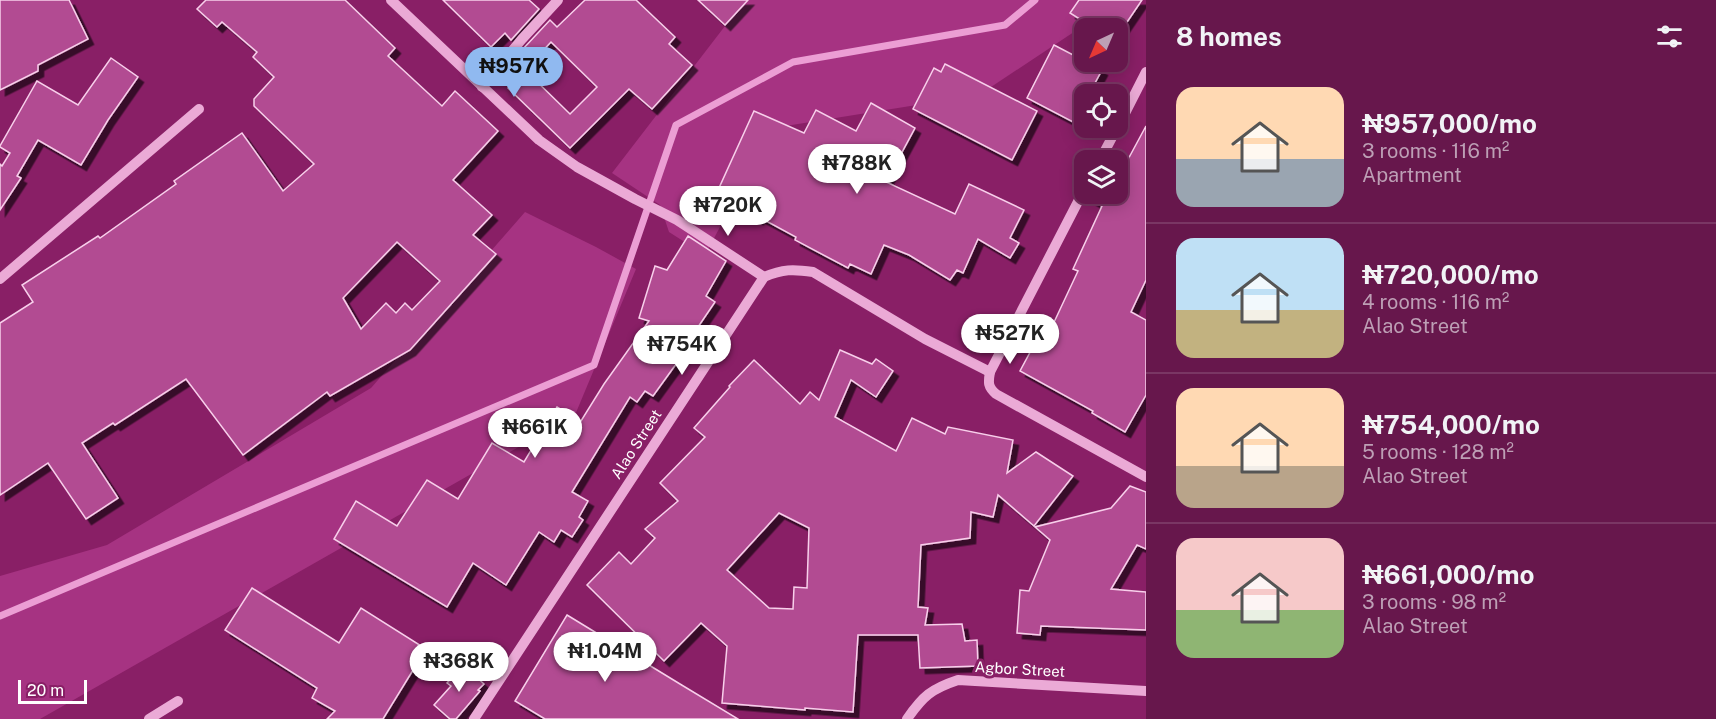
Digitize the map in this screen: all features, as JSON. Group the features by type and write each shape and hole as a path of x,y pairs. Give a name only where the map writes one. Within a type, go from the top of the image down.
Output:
{"street":[{"path":"391,0 538,140 577,166 677,220 764,277 780,270 813,272 925,339 990,372"},
{"path":"482,87 558,0"},
{"path":"1128,106 1146,72"},
{"path":"0,279 199,109"},
{"path":"1077,204 990,372 988,383 996,394 1146,477"},
{"name":"Alao Street","path":"474,719 764,277"},
{"name":"Agbor Street","path":"906,719 918,702 936,688 958,680 1146,691"},
{"path":"149,719 178,701"}],"shaded area":[{"path":"745,0 1122,0 1095,18 1074,18 1074,32 979,95 773,128 705,255 669,232 660,205 612,173"},
{"path":"525,212 636,269 575,415 40,719 0,719 0,576 107,545 371,388"}],"building":[{"path":"0,0 69,0 88,39 38,65 38,71 0,90"},
{"path":"206,0 345,0 395,48 388,56 442,106 455,91 498,131 453,180 492,215 473,235 496,254 410,350 330,396 327,392 243,455 186,379 115,425 113,423 82,443 118,498 86,519 48,463 0,495 0,323 33,302 22,285 98,236 100,238 176,184 174,181 242,133 283,191 314,164 254,106 254,99 274,77 253,57 257,52 222,22 217,27 197,9","holes":["397,242 440,281 412,310 405,303 396,313 386,303 361,329 343,298"]},
{"path":"443,0 529,0 539,9 511,40 505,33 491,47"},
{"path":"585,0 636,0 675,37 669,44 692,65 652,109 629,89 570,148 508,88 525,70 570,114 597,87 551,42 533,61 522,50 550,20 557,27"},
{"path":"698,0 748,0 725,25"},
{"path":"1079,0 1142,0 1128,21 1128,18 1078,18 1070,13"},
{"path":"1054,45 1074,55 1074,72 1101,72 1094,84 1074,84 1074,122 1027,98"},
{"path":"111,58 138,77 108,120 81,165 38,140 17,176 21,178 0,210 0,164 2,166 10,153 0,146 37,81 78,105"},
{"path":"945,64 1037,111 1012,160 913,109 934,68 941,72"},
{"path":"871,103 915,128 886,182 955,214 969,184 1024,210 1010,238 1019,243 1010,258 978,239 963,273 957,270 950,280 909,255 884,245 871,274 850,264 848,268 795,240 796,237 759,217 758,219 714,199 754,111 804,133 816,110 856,131"},
{"path":"1146,126 1146,280 1131,312 1146,320 1146,395 1125,432 1092,413 1093,411 1020,371 1041,332 1048,335 1078,271 1073,269 1102,206 1098,204 1128,204 1128,159"},
{"path":"688,236 726,261 706,296 715,302 677,358 679,360 653,396 645,391 637,402 630,397 572,492 588,501 579,517 583,520 572,537 561,530 554,542 539,532 506,585 473,563 447,607 334,539 356,501 397,526 427,480 458,499 492,443 524,462 557,407 581,421 649,321 639,318 655,266 667,270"},
{"path":"840,350 872,364 876,359 893,371 876,397 851,380 835,417 896,451 912,418 945,434 948,427 1013,440 1007,473 1036,452 1073,476 1034,526 998,495 993,517 971,512 970,538 921,545 918,607 928,608 925,625 962,624 965,641 977,640 978,666 920,668 918,635 858,635 853,712 722,703 727,646 701,623 664,661 587,585 619,552 631,564 655,538 645,529 678,501 660,483 705,437 694,428 754,360 800,404 810,392 819,400","holes":["779,513 809,528 807,588 794,587 793,609 769,608 727,570"]},
{"path":"1130,486 1146,492 1146,549 1137,545 1111,589 1146,592 1146,630 1041,626 1040,635 1017,633 1020,590 1029,591 1050,540 1035,527 1111,508"},
{"path":"252,588 339,643 361,608 426,649 383,719 327,719 335,711 312,698 317,688 225,630"},
{"path":"567,615 738,719 545,719 515,701"},
{"path":"463,665 484,684 456,719 450,719 434,705 451,686 447,683"}],"waterway":[{"path":"0,616 594,365 676,125 793,62 1005,25 1035,0"}]}
